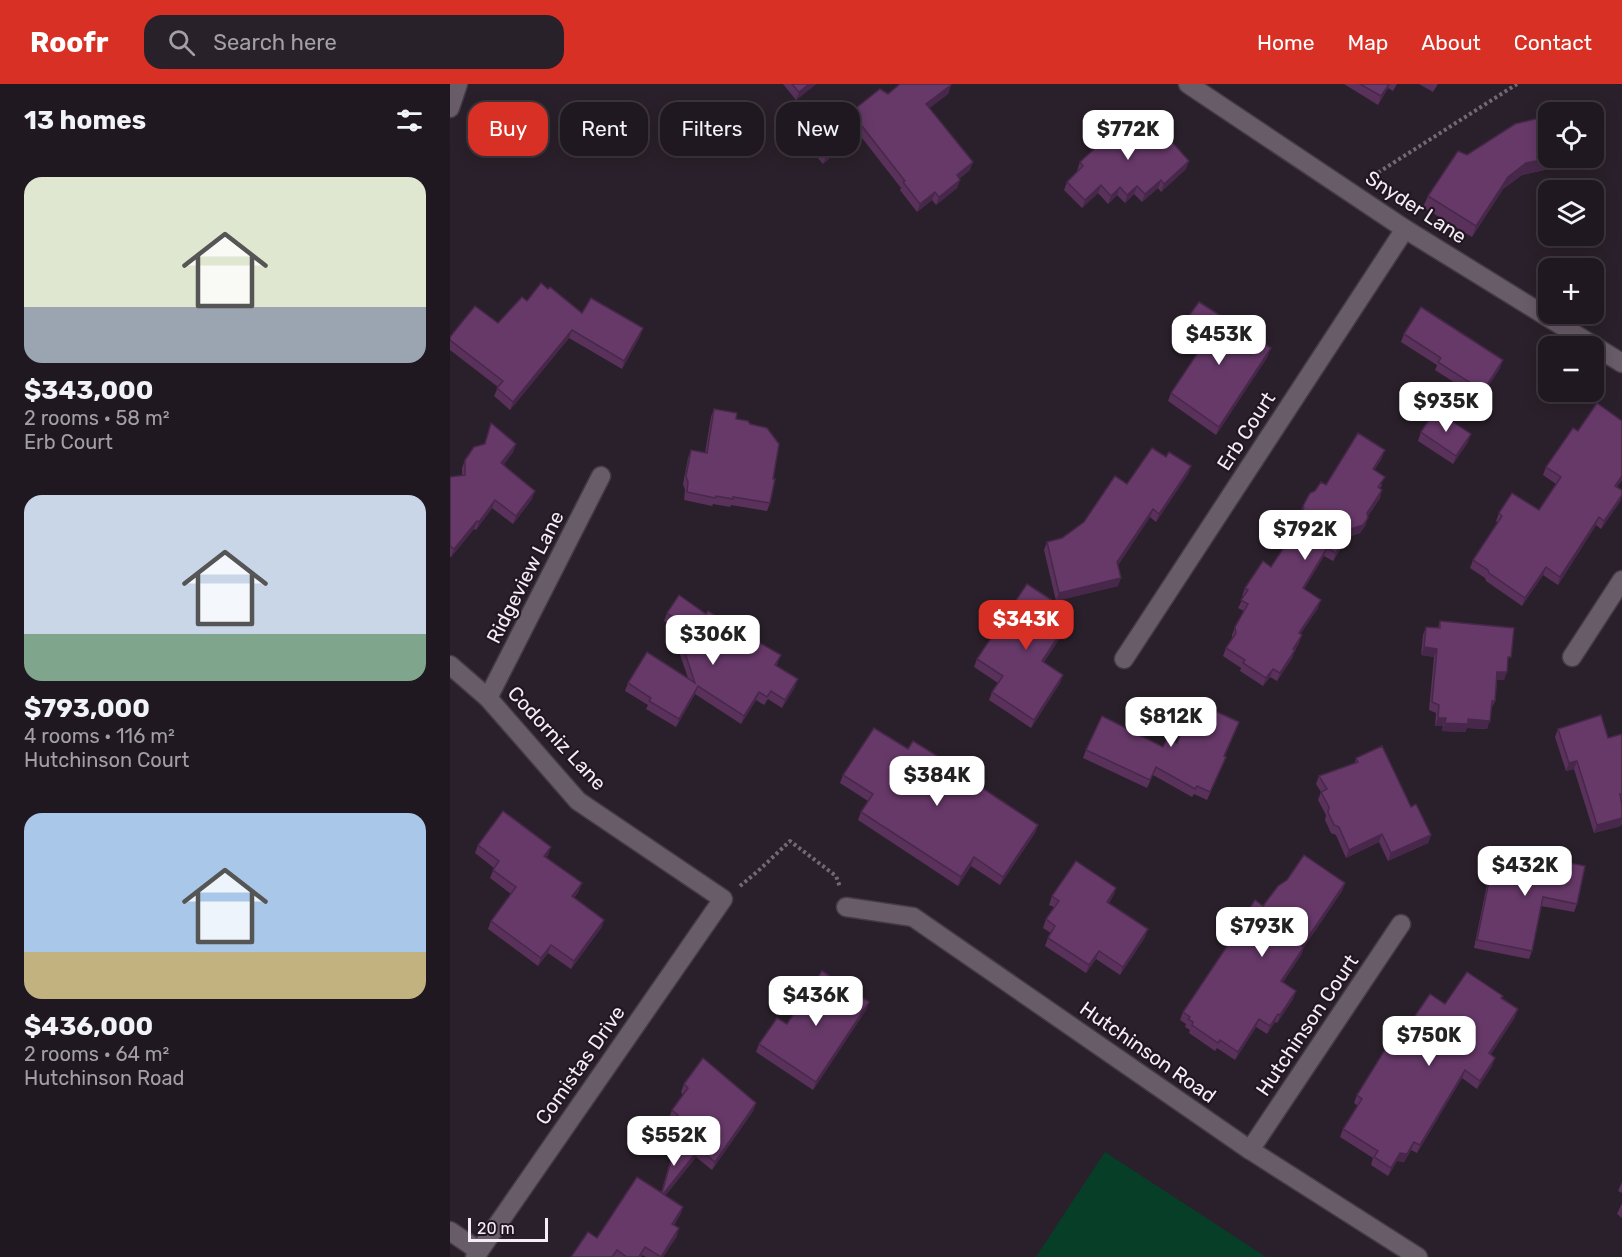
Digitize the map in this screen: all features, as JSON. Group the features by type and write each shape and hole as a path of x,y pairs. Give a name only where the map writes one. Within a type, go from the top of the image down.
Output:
{"street":[{"path":"450,108 458,84"},
{"name":"Snyder Lane","path":"1188,84 1405,229 1622,363"},
{"name":"Erb Court","path":"1124,659 1405,229"},
{"name":"Ridgeview Lane","path":"488,698 601,476"},
{"path":"1572,657 1622,580"},
{"name":"Codorniz Lane","path":"450,665 488,698 578,801 723,899"},
{"name":"Comistas Drive","path":"477,1254 723,899"},
{"name":"Hutchinson Road","path":"846,907 913,917 1250,1150 1418,1257"},
{"name":"Hutchinson Court","path":"1250,1150 1401,924"},
{"path":"450,1231 477,1254"}],"path":[{"path":"1349,190 1517,84"},
{"path":"723,899 756,873 790,841 836,876 846,907"}],"green space":[{"path":"1105,1152 1266,1257 1036,1257"}],"building":[{"path":"792,84 809,84 799,92"},
{"path":"900,84 951,85 926,104 973,162 957,175 960,180 939,197 935,192 920,204 860,124 860,105 880,89 888,94"},
{"path":"1360,84 1389,84 1381,96"},
{"path":"1126,113 1143,131 1148,127 1157,136 1162,131 1189,161 1164,184 1161,180 1145,194 1137,186 1127,195 1120,187 1111,196 1101,185 1085,200 1067,182 1083,166 1080,162 1102,142 1099,139"},
{"path":"1538,118 1538,161 1526,163 1508,177 1476,226 1428,196 1458,151 1467,155 1515,124"},
{"path":"541,283 548,289 550,287 582,313 591,298 643,328 624,361 572,330 513,402 497,388 503,381 450,340 450,337 475,306 498,323 522,297 527,301"},
{"path":"1199,302 1271,348 1219,427 1171,393 1209,336 1186,320"},
{"path":"1421,307 1503,360 1483,391 1438,362 1441,358 1404,334"},
{"path":"1597,403 1622,421 1622,476 1615,486 1622,490 1622,495 1604,521 1599,517 1560,577 1546,567 1525,598 1473,560 1502,516 1499,513 1512,493 1539,510 1561,477 1546,467 1573,428 1578,431"},
{"path":"714,409 737,413 736,419 767,428 779,444 770,503 733,497 733,499 716,496 715,498 687,492 686,476 691,450 707,453"},
{"path":"1435,410 1471,434 1456,456 1421,432"},
{"path":"491,423 516,444 501,463 535,491 516,516 495,500 479,522 477,521 454,549 450,546 450,477 465,475 465,460 474,447 485,444"},
{"path":"1358,433 1385,450 1373,469 1385,477 1378,487 1382,490 1367,513 1368,518 1363,525 1351,529 1336,553 1327,548 1303,588 1321,600 1299,633 1302,635 1293,649 1295,650 1280,673 1273,669 1266,678 1226,648 1236,633 1235,627 1248,604 1241,600 1248,590 1245,588 1263,561 1271,567 1297,528 1297,518 1310,493 1315,491 1321,482 1326,485"},
{"path":"1152,448 1166,457 1169,452 1191,466 1159,514 1153,509 1117,562 1121,578 1059,593 1047,542 1062,538 1084,522 1115,476 1127,484"},
{"path":"1027,584 1073,614 1042,661 1063,675 1034,720 992,692 1003,676 977,659"},
{"path":"679,595 706,614 708,611 781,655 775,665 798,679 785,700 771,691 767,697 759,692 744,716 698,686 679,719 649,701 651,698 628,683 647,652 695,683 680,638 687,627 667,613"},
{"path":"1440,621 1514,628 1507,672 1497,672 1495,701 1492,701 1490,721 1468,719 1468,724 1445,723 1446,718 1438,718 1439,705 1432,702 1437,649 1424,647 1426,627 1440,628"},
{"path":"1195,702 1239,722 1210,792 1197,786 1195,789 1156,767 1150,780 1086,750 1102,716 1163,747 1167,739 1177,743"},
{"path":"1601,715 1608,738 1622,734 1622,795 1620,794 1622,818 1597,825 1577,761 1569,763 1558,729"},
{"path":"874,728 908,749 913,741 1038,825 1003,877 974,857 961,877 861,812 873,794 843,775"},
{"path":"1382,746 1411,807 1416,804 1431,835 1391,853 1382,834 1349,850 1339,827 1334,825 1328,812 1329,807 1321,792 1327,789 1319,776 1358,762 1356,758"},
{"path":"503,811 551,847 544,856 582,883 572,896 604,920 574,961 551,945 541,958 491,921 516,887 493,870 499,861 478,845"},
{"path":"1502,849 1585,866 1577,904 1543,897 1532,951 1477,940 1491,871 1497,872"},
{"path":"1304,855 1345,883 1281,981 1296,991 1270,1026 1259,1019 1238,1052 1220,1040 1218,1043 1192,1025 1193,1022 1188,1019 1190,1017 1183,1012 1242,924 1240,923 1255,900 1263,906 1278,886 1287,880"},
{"path":"1076,861 1116,888 1107,902 1148,929 1123,967 1099,951 1089,965 1048,938 1055,926 1046,919 1059,901 1052,896"},
{"path":"822,971 869,1002 816,1082 759,1044 777,1018 787,1024"},
{"path":"1467,972 1518,1009 1489,1053 1495,1058 1480,1081 1465,1070 1420,1145 1414,1142 1407,1154 1400,1153 1391,1168 1374,1157 1378,1151 1343,1129 1362,1099 1357,1095 1386,1048 1391,1051 1430,994 1445,1004"},
{"path":"703,1058 756,1103 715,1162 699,1149 663,1194 683,1207 672,1224 679,1228 661,1257 645,1247 639,1257 627,1257 617,1250 612,1257 571,1257 588,1232 597,1238 637,1177 662,1193 676,1143 664,1134 678,1115 672,1110 688,1088 684,1084"}]}
